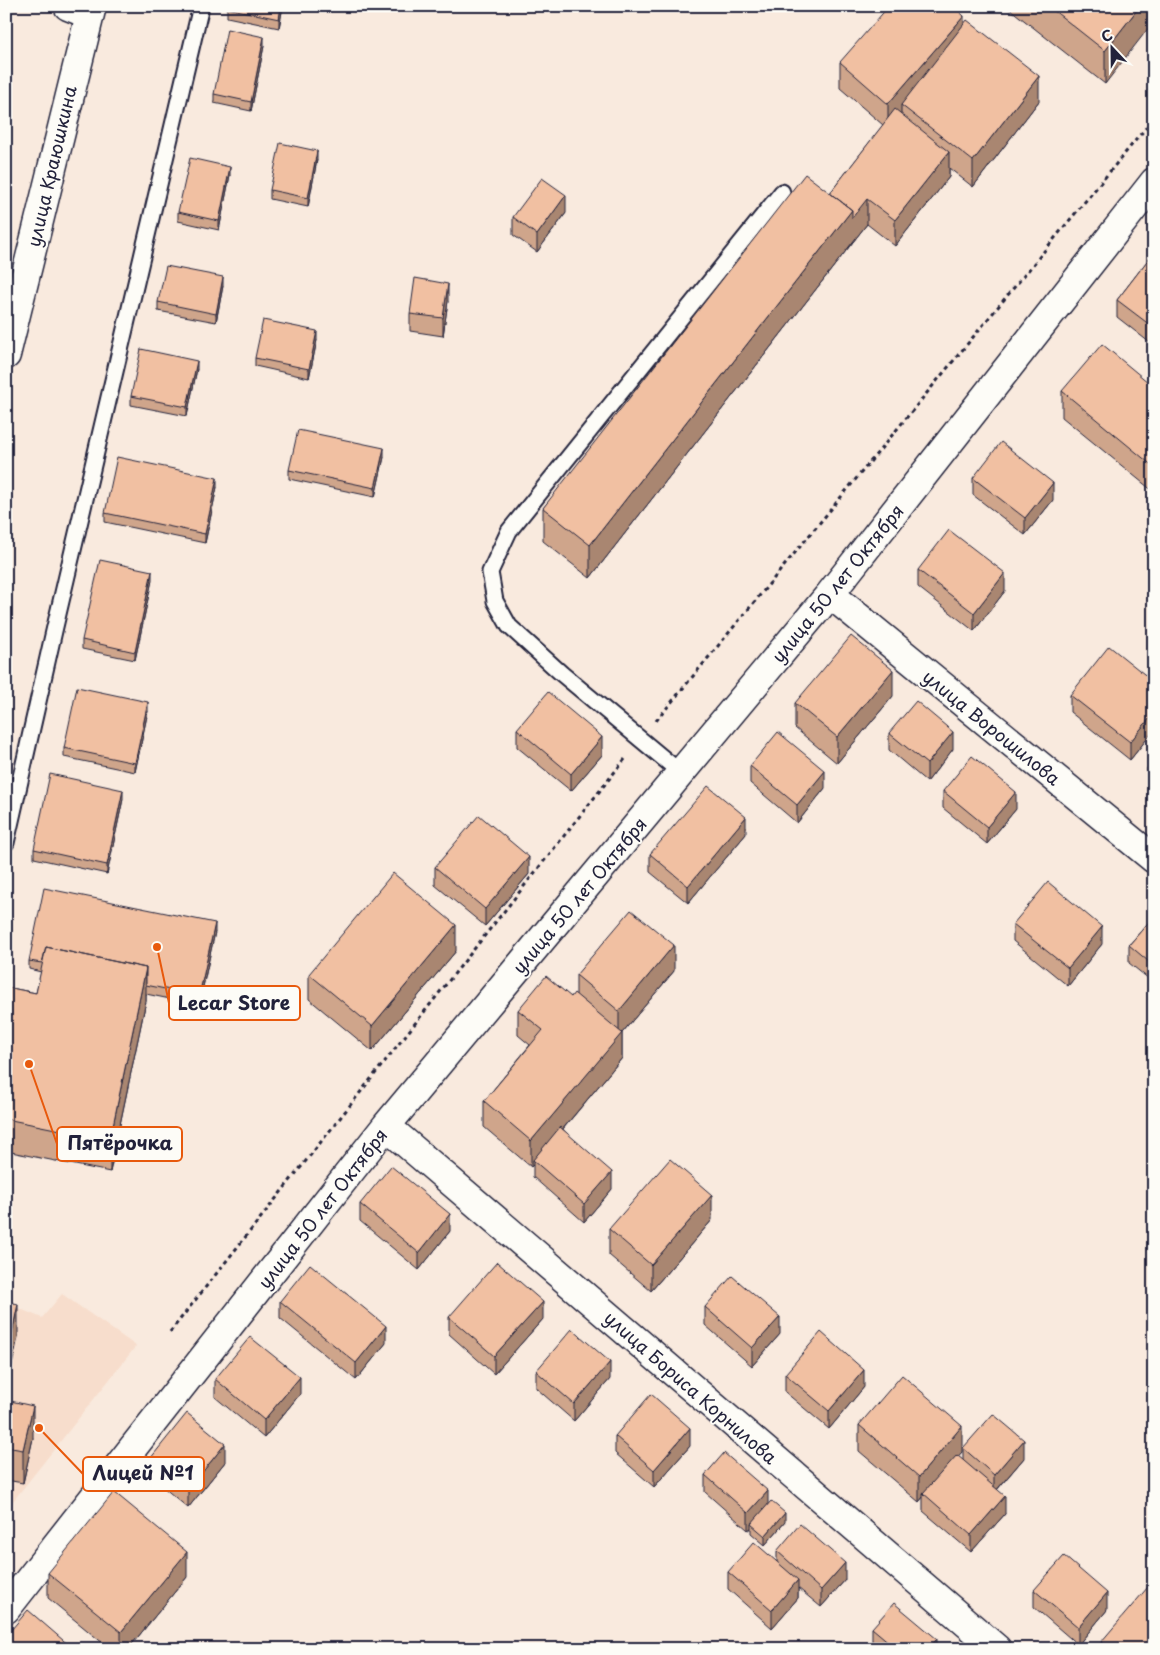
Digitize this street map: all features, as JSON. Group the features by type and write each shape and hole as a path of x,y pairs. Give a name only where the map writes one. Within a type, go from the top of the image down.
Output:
{"street":[{"name":"улица Краюшкина","path":"6,355 84,8"},
{"name":"улица 50 лет Октября","path":"6,1609 386,1126 830,594 1154,182"},
{"name":"улица Ворошилова","path":"830,594 1154,859"},
{"name":"улица Бориса Корнилова","path":"386,1126 997,1649"}],"lane":[{"path":"6,844 92,466 201,6"},
{"path":"681,773 562,674 508,626 495,601 490,572 509,531 782,192"}],"shaded area":[{"path":"62,1294 136,1346 6,1510 6,1303 42,1318"}],"building":[{"path":"227,6 281,6 279,19 227,8"},
{"path":"889,6 953,6 964,16 888,104 840,62"},
{"path":"1048,6 1140,6 1105,51"},
{"path":"967,20 1039,76 973,161 901,105"},
{"path":"227,29 264,37 251,102 214,94"},
{"path":"895,109 949,152 895,220 867,199 852,218 852,210 830,193"},
{"path":"280,143 317,151 308,198 270,190"},
{"path":"190,158 230,167 219,221 178,212"},
{"path":"805,174 852,210 590,545 543,508"},
{"path":"542,178 566,195 537,235 513,217"},
{"path":"1154,252 1154,328 1117,300"},
{"path":"166,266 223,277 216,314 158,302"},
{"path":"415,278 448,284 443,318 410,314"},
{"path":"263,320 317,331 309,369 255,358"},
{"path":"1102,344 1154,387 1154,467 1062,391"},
{"path":"141,349 197,361 187,407 131,396"},
{"path":"298,430 384,448 375,488 289,470"},
{"path":"1001,442 1053,483 1025,518 973,478"},
{"path":"117,457 217,478 205,534 105,513"},
{"path":"949,530 1005,573 974,613 918,570"},
{"path":"100,560 152,571 135,652 82,640"},
{"path":"851,636 893,670 837,737 795,703"},
{"path":"1109,646 1154,682 1154,713 1130,742 1070,695"},
{"path":"77,687 148,702 135,763 64,748"},
{"path":"548,692 602,737 571,774 517,729"},
{"path":"916,701 953,732 927,764 889,733"},
{"path":"778,732 825,771 797,805 750,766"},
{"path":"972,756 1016,792 987,827 943,791"},
{"path":"1154,761 1154,774 1147,768"},
{"path":"50,774 123,790 107,865 34,849"},
{"path":"708,786 746,817 688,886 650,854"},
{"path":"479,815 529,857 485,909 435,867"},
{"path":"393,873 456,925 372,1026 309,974"},
{"path":"1048,882 1102,927 1068,968 1013,924"},
{"path":"44,888 215,923 199,996 146,985 146,968 46,947 42,963 29,961"},
{"path":"631,910 674,945 619,1011 576,975"},
{"path":"1154,916 1154,966 1129,945"},
{"path":"46,947 146,968 110,1140 6,1119 6,987 36,993"},
{"path":"546,976 571,997 574,993 622,1033 531,1141 484,1101 543,1030 518,1010"},
{"path":"560,1127 612,1172 584,1204 533,1160"},
{"path":"670,1159 712,1195 651,1265 609,1229"},
{"path":"391,1166 450,1214 419,1253 360,1204"},
{"path":"497,1262 543,1302 494,1356 449,1317"},
{"path":"310,1264 386,1326 356,1363 280,1301"},
{"path":"732,1276 780,1317 752,1348 705,1307"},
{"path":"6,1301 18,1304 6,1361"},
{"path":"572,1329 610,1362 574,1404 536,1371"},
{"path":"821,1332 864,1370 829,1411 785,1374"},
{"path":"250,1337 300,1377 264,1420 215,1379"},
{"path":"902,1375 962,1426 919,1477 859,1425"},
{"path":"651,1394 690,1428 654,1470 615,1436"},
{"path":"6,1400 33,1406 23,1450 6,1447"},
{"path":"187,1413 225,1444 188,1490 150,1459"},
{"path":"993,1414 1024,1440 994,1475 963,1448"},
{"path":"724,1453 768,1491 748,1513 705,1475"},
{"path":"957,1455 1005,1496 971,1535 923,1493"},
{"path":"114,1492 187,1552 121,1632 48,1573"},
{"path":"771,1501 785,1513 765,1536 751,1524"},
{"path":"800,1524 845,1563 821,1590 777,1551"},
{"path":"754,1542 798,1580 772,1610 728,1572"},
{"path":"1064,1556 1107,1593 1078,1627 1034,1590"},
{"path":"1154,1580 1154,1649 1109,1649 1101,1642"},
{"path":"894,1603 937,1639 928,1649 897,1649 872,1628"},
{"path":"28,1610 71,1647 69,1649 6,1649 6,1636"}],"place":[{"name":"Lecar Store","path":"157,947"},
{"name":"Пятёрочка","path":"29,1064"},
{"name":"Лицей №1","path":"39,1428"}]}
